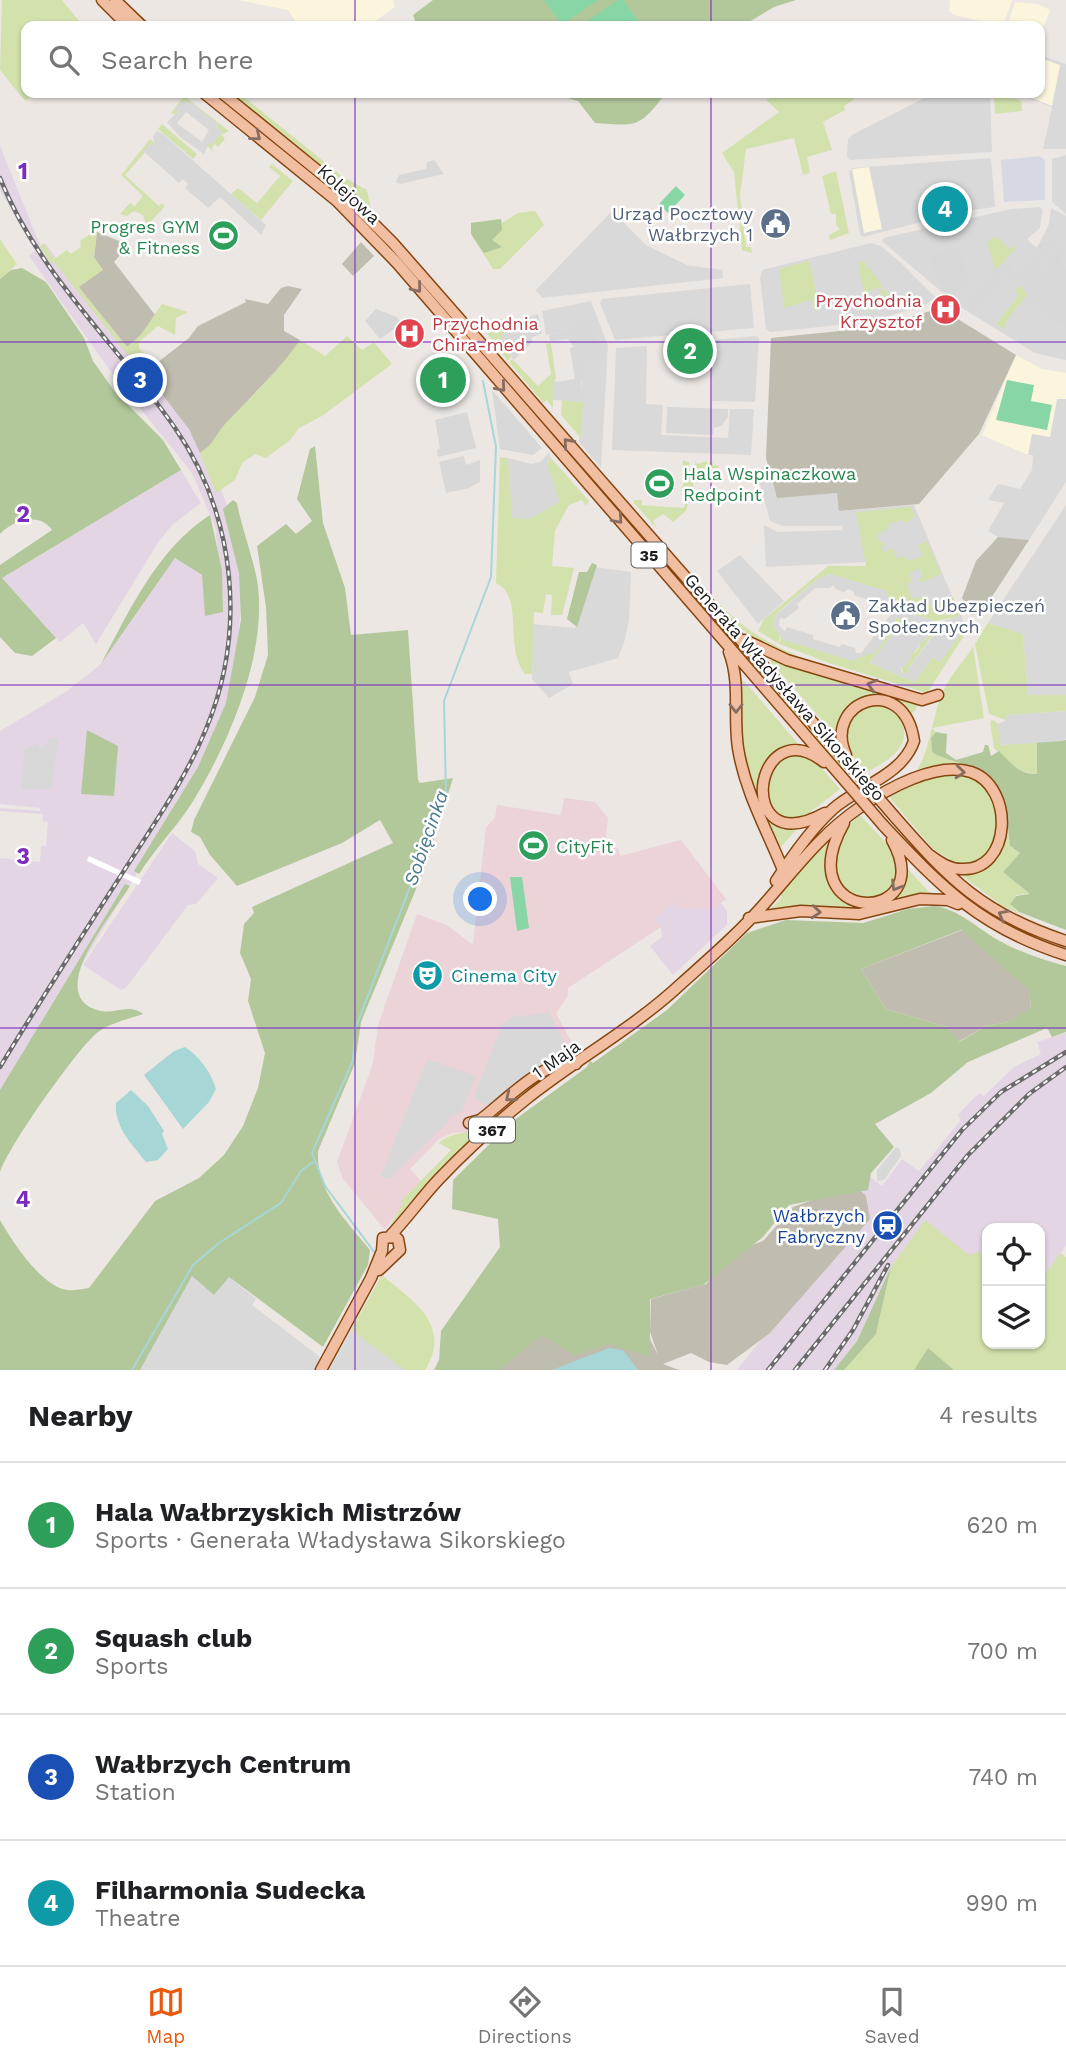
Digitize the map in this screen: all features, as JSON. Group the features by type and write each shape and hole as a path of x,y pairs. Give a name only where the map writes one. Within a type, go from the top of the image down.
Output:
{"main road":[{"path":"95,0 117,5 125,21"},
{"path":"102,0 117,5 136,21"},
{"name":"Kolejowa","path":"210,98 337,201 397,263 456,335"},
{"name":"Kolejowa","path":"228,98 362,209 467,329"},
{"name":"Generała Władysława Sikorskiego","path":"467,329 954,881 983,904 1033,930 1066,941"},
{"name":"Generała Władysława Sikorskiego","path":"456,335 839,775 937,882 972,911 1014,937 1066,956"},
{"path":"734,653 742,640 766,652 922,700 937,695"},
{"path":"726,642 736,677 736,729 740,758 753,803 783,870"},
{"name":"1 Maja","path":"749,918 783,870 832,810 896,769 912,747 912,727 901,708 878,700 856,706 846,717 840,743 850,765"},
{"path":"832,810 808,823 788,823 774,815 765,804 762,779 771,764 789,751 815,756 839,775"},
{"name":"1 Maja","path":"395,1237 439,1179 512,1112 671,993 766,902 820,839 847,816 895,786 929,773 955,770 981,778 997,799 1002,816 996,849 983,864 971,869 954,869 928,854"},
{"path":"847,816 831,849 830,870 839,891 862,904 879,902 890,896 902,876 902,862 883,825"},
{"path":"749,918 801,911 859,914 920,899 948,901 972,911"},
{"path":"469,1123 480,1120 542,1072 569,1062 576,1064"},
{"name":"367","path":"321,1370 371,1278 382,1251 382,1240 395,1237 401,1247 371,1278"},
{"path":"382,1251 393,1255"}],"shaded area":[{"path":"238,0 393,0 395,7 375,21 295,21 288,10"},
{"path":"950,0 1012,0 1005,21 981,21 954,15 949,11"},
{"path":"1015,2 1037,4 1050,10 1045,24 1045,21 1009,21"},
{"path":"1045,57 1066,64 1066,149 1043,149 1052,107 1028,98 1045,98"},
{"path":"1045,60 1060,65 1052,106 1031,98 1045,98"},
{"path":"924,98 990,98 992,152 850,160 847,157 848,139"},
{"path":"183,100 188,104 190,101 218,124 216,127 222,132 213,144 209,143 204,154 180,137 167,122 178,112 175,109","holes":["186,112 209,130 202,142 177,123"]},
{"path":"157,131 266,225 261,235 220,197 208,208 185,188 188,184 182,179 179,183 143,151 154,142 153,136"},
{"path":"0,146 41,247 46,244 93,308 174,403 209,459 230,513 243,576 235,683 195,777 0,1100 0,858 40,862 41,846 46,846 48,822 43,821 43,814 0,811 0,808 40,811 40,808 0,804 0,731 67,691 101,664 175,558 202,575 223,612 223,602 215,526 192,473 108,368 29,256 35,251 0,191"},
{"path":"1066,155 1066,214 1052,202 1052,159"},
{"path":"1039,156 1045,160 1045,200 1004,202 1001,160"},
{"path":"991,158 995,207 964,211 863,237 860,234 849,172 852,168"},
{"path":"434,160 444,174 400,184 396,182 399,175 426,169 427,162"},
{"path":"869,167 882,229 864,233 852,169"},
{"path":"1040,207 1043,210 1040,228 1027,239 1037,248 1049,224 1051,208 1066,216 1066,360 1035,353 957,305 883,242 883,238 1011,209"},
{"path":"612,211 646,245 687,265 722,270 723,278 542,298 536,290"},
{"path":"97,232 129,245 114,262 156,316 127,347 78,287 102,270 94,257"},
{"path":"1049,240 1064,253 1059,261 1066,270 1066,329 1059,322 1056,325 1044,308 1041,311 1026,298 1029,295 1024,285 1006,272 977,311 967,308 970,305 967,303 975,293 979,294 977,289 985,286 982,283 986,278 991,278 993,269 1010,264 1011,269 1023,275 1020,272 1036,252 1040,253 1036,248 1042,241 1045,244 1042,248 1047,252 1036,265 1039,268 1030,280 1026,279 1033,281 1055,256 1046,243"},
{"path":"361,242 374,256 353,276 342,264"},
{"path":"871,243 881,246 935,297 927,304 870,322 770,332 766,329 760,278 762,270"},
{"path":"959,247 970,287 949,293 934,277 930,255"},
{"path":"750,284 754,328 615,340 600,303 602,299"},
{"path":"288,286 302,289 284,315 284,331 300,340 288,358 222,428 211,445 200,453 189,429 145,372 147,370 152,375 157,371 153,366 189,338 198,326 246,302 245,299 268,304 281,288"},
{"path":"591,301 608,346 601,468 579,442 582,380 574,330 546,335 542,311"},
{"path":"940,308 1016,355 979,434 919,504 839,511 837,493 777,498 766,458 771,338 879,327"},
{"path":"376,309 397,317 401,324 380,339 365,321"},
{"path":"538,314 542,333 531,338 533,341 514,360 499,344 504,331 513,321"},
{"path":"590,318 597,348 605,351 605,359 591,359 585,363 581,383 583,402 553,400 553,379 557,382 575,379 570,348 574,347 568,339 550,341 549,335 574,329 574,321"},
{"path":"756,336 759,338 755,402 712,401 712,340"},
{"path":"647,346 646,404 663,405 661,435 728,438 730,409 754,409 751,455 612,450 616,348"},
{"path":"1016,355 1042,369 1066,373 1066,399 1057,399 1050,437 1032,434 1028,455 982,435"},
{"path":"492,390 542,448 533,455 500,449"},
{"path":"1057,398 1066,399 1066,482 1029,540 998,537 988,531 1004,503 988,500 998,484 1020,489 1032,470 1033,455 1028,455 1032,433"},
{"path":"667,407 728,409 728,417 721,426 714,428 713,435 666,433"},
{"path":"467,412 476,448 438,457 437,450 440,448 435,420"},
{"path":"549,453 551,458 547,463 560,502 529,519 512,518 508,458 531,464 540,462"},
{"path":"464,456 466,465 480,460 480,482 469,488 446,493 439,462"},
{"path":"767,466 777,497 837,493 840,511 914,505 959,613 907,610 867,562 766,567 764,525 778,532 842,530 842,526 783,526 770,521 756,470"},
{"path":"181,470 201,503 172,525 159,541 96,644 83,623 60,642 2,578"},
{"path":"1066,505 1066,695 1028,695 1023,635 988,623"},
{"path":"998,537 1029,540 980,615 970,615 962,598 976,561"},
{"path":"740,555 784,601 758,624 717,571"},
{"path":"595,567 631,572 629,621 624,643 618,658 569,672 573,684 549,698 532,679 533,624 575,628"},
{"path":"830,574 887,591 888,596 908,613 939,622 958,617 960,613 964,622 946,627 950,633 953,630 960,635 940,662 933,657 914,682 870,663 897,628 901,630 904,620 896,618 896,624 874,654 870,653 852,661 784,640 773,626 775,616 816,580","holes":["833,585 837,590 844,592 848,589 854,592 854,595 883,605 887,601 893,605 893,612 861,653 856,653 855,648 842,644 839,647 813,639 813,635 787,627 785,631 779,626 780,618 785,619 799,608 797,604 815,588 830,588","929,627 941,632 936,632 908,669 910,673 902,673 900,666 903,668 912,656 909,652 914,653 920,645 918,641 922,643 932,630"]},
{"path":"1066,711 1066,739 1063,741 1000,745 998,724 1006,720 1007,715"},
{"path":"49,737 59,739 51,789 21,789 24,750 37,743 40,748 47,745"},
{"path":"564,798 595,802 608,818 605,846 618,848 620,856 681,840 726,899 715,908 679,908 674,902 661,927 568,988 568,996 556,1013 577,1052 466,1132 452,1133 439,1139 410,1169 421,1181 385,1230 343,1179 337,1162 373,1063 378,1025 417,914 447,925 473,945 486,827 495,818 497,805 561,815"},
{"path":"172,833 195,851 198,864 218,878 196,904 188,905 126,988 121,990 83,965"},
{"path":"674,902 679,908 714,908 721,903 727,911 727,925 673,975 650,946 662,937 661,927 654,919"},
{"path":"965,929 1029,986 1031,1009 1009,1022 986,1026 958,1042 947,1027 886,1009 861,969"},
{"path":"549,1012 565,1044 562,1046 564,1050 499,1102 489,1105 476,1100 475,1094 502,1025 512,1017"},
{"path":"1066,1033 1066,1245 1045,1275 1045,1223 982,1223 982,1251 969,1256 891,1267 857,1341 834,1370 737,1370 801,1289 828,1219 868,1175 882,1186 902,1159 919,1171 961,1120 958,1115 979,1093 984,1096 1014,1067 1041,1054 1037,1042"},
{"path":"427,1059 476,1076 462,1111 449,1118 389,1179 381,1176"},
{"path":"896,1147 900,1149 901,1156 884,1180 877,1181 877,1170"},
{"path":"855,1185 866,1196 870,1219 770,1333 727,1365 709,1362 691,1353 663,1364 679,1370 469,1370 511,1330 650,1339 658,1355 650,1332 651,1299 706,1284 733,1252 763,1241 793,1207"},
{"path":"192,1275 229,1277 256,1299 252,1305 320,1357 315,1370 140,1370"},
{"path":"351,1330 406,1369 329,1370"}],"green space":[{"path":"2,0 62,0 79,21 21,21 21,96 0,70"},
{"path":"433,0 796,0 774,7 750,21 415,21 413,15"},
{"path":"544,0 598,0 568,21 559,21"},
{"path":"618,0 623,0 638,21 587,21"},
{"path":"182,98 187,98 229,131 222,135 225,139 218,147 215,144 212,148 214,153 207,145 222,133 216,127 218,124 183,100 176,115 171,113"},
{"path":"238,98 245,98 343,177 367,190 371,210"},
{"path":"568,98 662,98 643,119 629,124 595,123 578,101"},
{"path":"856,98 844,106 845,110 823,122 832,150 807,157 810,173 803,175 794,138 746,149 740,196 746,247 751,247 752,253 742,250 734,172 722,153 779,112 766,100"},
{"path":"994,98 1014,98 1021,101 1022,111 995,114"},
{"path":"162,124 197,154 193,159 158,129"},
{"path":"150,139 154,142 125,175 159,206 162,203 165,206 147,226 143,215 134,211 127,216 120,214 130,203 135,206 143,196 121,175"},
{"path":"272,164 293,181 261,220 231,194 238,188 257,203 280,176 269,167"},
{"path":"836,171 849,233 830,240 829,235 840,229 836,225 836,214 831,214 822,176"},
{"path":"676,186 685,195 668,213 659,204"},
{"path":"535,211 544,225 500,269 493,269 473,238 471,223 501,219 502,223 518,213"},
{"path":"501,219 502,230 492,240 502,247 484,253 471,234 471,223"},
{"path":"97,232 94,257 103,270 79,287 127,347 140,336 162,304 188,312 176,318 175,335 158,326 139,342 139,348 150,360 142,368 127,354 54,262 51,264 40,246 44,243 54,259 67,250 71,254 81,247 80,241"},
{"path":"995,236 1010,249 1014,246 1016,248 996,270 992,269 994,267 987,242"},
{"path":"0,239 17,264 0,279"},
{"path":"809,261 818,298 830,300 831,303 819,304 820,310 815,311 812,300 784,308 779,269"},
{"path":"864,261 869,279 866,263 883,287 868,291 870,298 881,295 880,290 884,288 893,300 872,307 868,312 858,262"},
{"path":"22,268 46,282 84,338 93,361 115,392 163,440 181,470 2,578 56,638 32,656 15,653 0,637 0,565 52,530 41,521 26,520 12,525 0,534 0,279 11,270"},
{"path":"1021,285 1027,295 1007,320 1004,329 996,324 1019,295 1015,291"},
{"path":"503,319 511,323 499,344 511,357 508,361 484,329 490,322"},
{"path":"347,336 362,350 374,342 392,364 322,416 299,428 290,440 266,458 255,454 242,463 235,480 216,493 200,453 274,373 300,340 325,356"},
{"path":"551,343 556,379 553,380 553,408 547,400 543,403 509,362 512,359 538,386 551,374 546,344"},
{"path":"1007,380 1034,385 1031,401 1052,405 1047,430 996,420"},
{"path":"562,400 583,402 581,438 561,415"},
{"path":"315,446 323,523 345,588 351,635 408,630 418,780 420,783 453,778 426,865 361,1022 355,1063 318,1151 322,1180 327,1192 342,1216 370,1250 368,1265 323,1347 229,1277 214,1295 192,1276 140,1370 0,1370 0,1220 28,1261 47,1280 67,1290 89,1288 155,1201 199,1178 224,1155 243,1126 258,1088 265,1053 248,1001 251,979 240,953 244,924 254,913 252,907 393,843 380,820 342,843 237,886 210,855 200,837 191,832 194,820 255,697 268,655 266,607 257,546 286,524 296,534 312,521 297,499 310,449"},
{"path":"500,457 508,458 513,518 551,458 589,501 586,506 582,500 569,505 555,531 552,566 574,568 562,615 551,615 552,595 546,594 543,613 534,612 532,674 525,674 519,663 515,650 510,599 505,590 496,583"},
{"path":"683,460 690,463 686,470 696,469 695,460 697,464 707,461 707,465 712,461 713,465 719,466 701,468 694,476 693,487 681,489 686,479 682,475"},
{"path":"233,500 237,503 257,580 257,637 251,667 231,727 204,782 184,815 139,874 134,871 198,767 226,703 241,620 239,573 223,509"},
{"path":"634,500 642,500 641,505 684,508 685,504 688,504 686,511 673,522 663,514 653,521 658,530"},
{"path":"911,507 915,516 905,523 900,520 887,525 890,528 879,533 877,538 885,545 882,547 884,552 892,548 897,559 905,556 908,561 922,556 918,545 927,541 941,574 922,582 918,580 923,577 920,569 909,573 912,582 906,584 912,599 926,596 931,606 953,597 960,613 958,617 935,621 908,613 888,596 887,592 830,574 816,580 775,616 773,626 781,635 778,643 758,631 764,619 828,566 866,566 856,512"},
{"path":"210,515 222,570 223,612 205,616 202,575 175,558 101,664 146,582 175,545"},
{"path":"669,549 714,599 740,622 767,641 817,663 770,649 744,631 699,589"},
{"path":"592,563 597,565 577,627 567,619 579,572 587,572"},
{"path":"896,618 905,620 900,630 897,628 870,663 914,682 933,657 940,662 951,633 946,627 962,624 967,631 927,693 832,664 779,644 782,635 853,659 872,652"},
{"path":"988,623 1023,634 1028,695 1066,695 1066,711 1007,715 1006,720 989,714 975,644"},
{"path":"929,627 941,633 935,632 908,669 911,672 904,674 900,665 903,668 912,656 909,652 915,653 920,646 918,641 923,642 932,631"},
{"path":"973,647 984,718 932,728 945,688"},
{"path":"744,654 845,769 843,770"},
{"path":"772,659 919,704 910,717 898,703 863,700 837,737 770,661"},
{"path":"817,663 921,695 862,678"},
{"path":"738,680 744,681 800,746 770,762 758,779 759,799 764,807 780,821 799,827 779,849 751,790 739,729"},
{"path":"870,703 894,707 901,719 904,738 901,746 888,760 867,772 855,760 845,738 851,715"},
{"path":"994,720 998,724 1001,745 1037,742 1037,775 1018,770 994,748 990,721"},
{"path":"932,728 936,732 931,738 932,752 984,772 992,780 1003,800 1010,846 1020,853 1003,872 1030,894 1016,895 1010,904 1019,913 1040,924 1001,905 957,872 986,864 1005,814 976,771 912,777 918,769"},
{"path":"87,730 118,746 114,796 81,794"},
{"path":"936,732 947,734 946,753 956,760 983,752 985,745 988,745 991,756 999,751 1015,767 1031,774 1037,774 1037,742 1066,740 1066,930 1019,912 1010,904 1016,896 1030,894 1003,872 1020,853 1010,846 1003,800 992,780 984,773 932,752 931,738"},
{"path":"802,755 817,763 840,789 800,820 780,816 764,793 774,764 787,757"},
{"path":"961,773 975,778 991,794 996,805 998,829 990,851 978,862 962,867 933,849 889,797 936,774"},
{"path":"860,815 890,847 900,873 891,890 876,901 863,901 851,895 841,884 836,868 836,851 844,833"},
{"path":"830,835 830,880 840,897 850,903 865,907 902,886 906,867 930,893 928,896 868,910 767,913"},
{"path":"510,877 522,877 529,928 517,931"},
{"path":"125,884 130,886 87,954 79,973 78,990 84,1003 101,1011 133,1009 143,1014 108,1026 89,1041 28,1122 0,1173 0,1090"},
{"path":"934,906 952,911 1006,944 1066,966 1066,1032 1052,1037 1047,1028 968,1062 931,1093 875,1124 894,1147 871,1173 868,1190 789,1205 763,1237 703,1285 650,1299 650,1357 608,1344 575,1356 542,1335 499,1370 434,1370 439,1360 441,1331 500,1247 498,1219 452,1209 453,1180 513,1121 587,1067 590,1061 593,1063 667,1010 747,933 786,920 863,923 908,909","holes":["961,930 1029,990 1031,1008 1009,1022 986,1026 959,1042 947,1027 886,1009 861,969"]},
{"path":"555,1070 487,1124 446,1164 391,1231 388,1229 403,1203 401,1201 451,1150 439,1143 478,1127 542,1074"},
{"path":"925,1220 969,1255 982,1251 982,1349 1045,1349 1045,1275 1060,1253 1066,1257 1066,1370 954,1370 928,1349 914,1370 844,1370 876,1334 891,1267"},
{"path":"891,1267 876,1334 844,1370 834,1370 857,1341"},
{"path":"382,1275 417,1305 432,1327 432,1354 425,1370 405,1370 351,1330"},
{"path":"928,1348 954,1370 914,1370"}],"water":[{"path":"185,1047 204,1065 216,1089 209,1102 183,1129 144,1075 174,1051"},
{"path":"131,1090 148,1106 164,1131 162,1134 168,1149 158,1160 146,1162 125,1135 118,1120 116,1103"},
{"path":"609,1348 623,1350 638,1370 552,1370"}],"pier":[{"path":"89,856 141,880 139,885 87,861"}],"waterway":[{"name":"Sobięcinka","path":"375,1253 325,1186 312,1153 353,1060 355,1029 446,794 444,701 491,577 496,447 483,381"},
{"path":"132,1370 193,1265 219,1243 281,1203 301,1171 313,1162"}],"railway":[{"path":"0,178 16,213 57,277 152,397 196,462 211,498 222,536 229,575 230,614 227,653 219,692 197,749 165,806 0,1067"},
{"path":"768,1370 962,1130 1001,1092 1066,1052"},
{"path":"795,1370 968,1155 1029,1094 1066,1067"},
{"path":"825,1370 853,1330 888,1265"}],"place":[{"name":"Filharmonia Sudecka","path":"945,209"},
{"name":"Urząd Pocztowy Wałbrzych 1","path":"776,223"},
{"name":"Progres GYM & Fitness","path":"223,236"},
{"name":"Przychodnia Krzysztof","path":"945,310"},
{"name":"Przychodnia Chira-med","path":"409,333"},
{"name":"Squash club","path":"690,351"},
{"name":"Wałbrzych Centrum","path":"140,380"},
{"name":"Hala Wałbrzyskich Mistrzów","path":"443,380"},
{"name":"Hala Wspinaczkowa Redpoint","path":"660,483"},
{"name":"Zakład Ubezpieczeń Społecznych","path":"845,615"},
{"name":"CityFit","path":"533,846"},
{"name":"Cinema City","path":"428,975"},
{"name":"Wałbrzych Fabryczny","path":"888,1225"}]}
